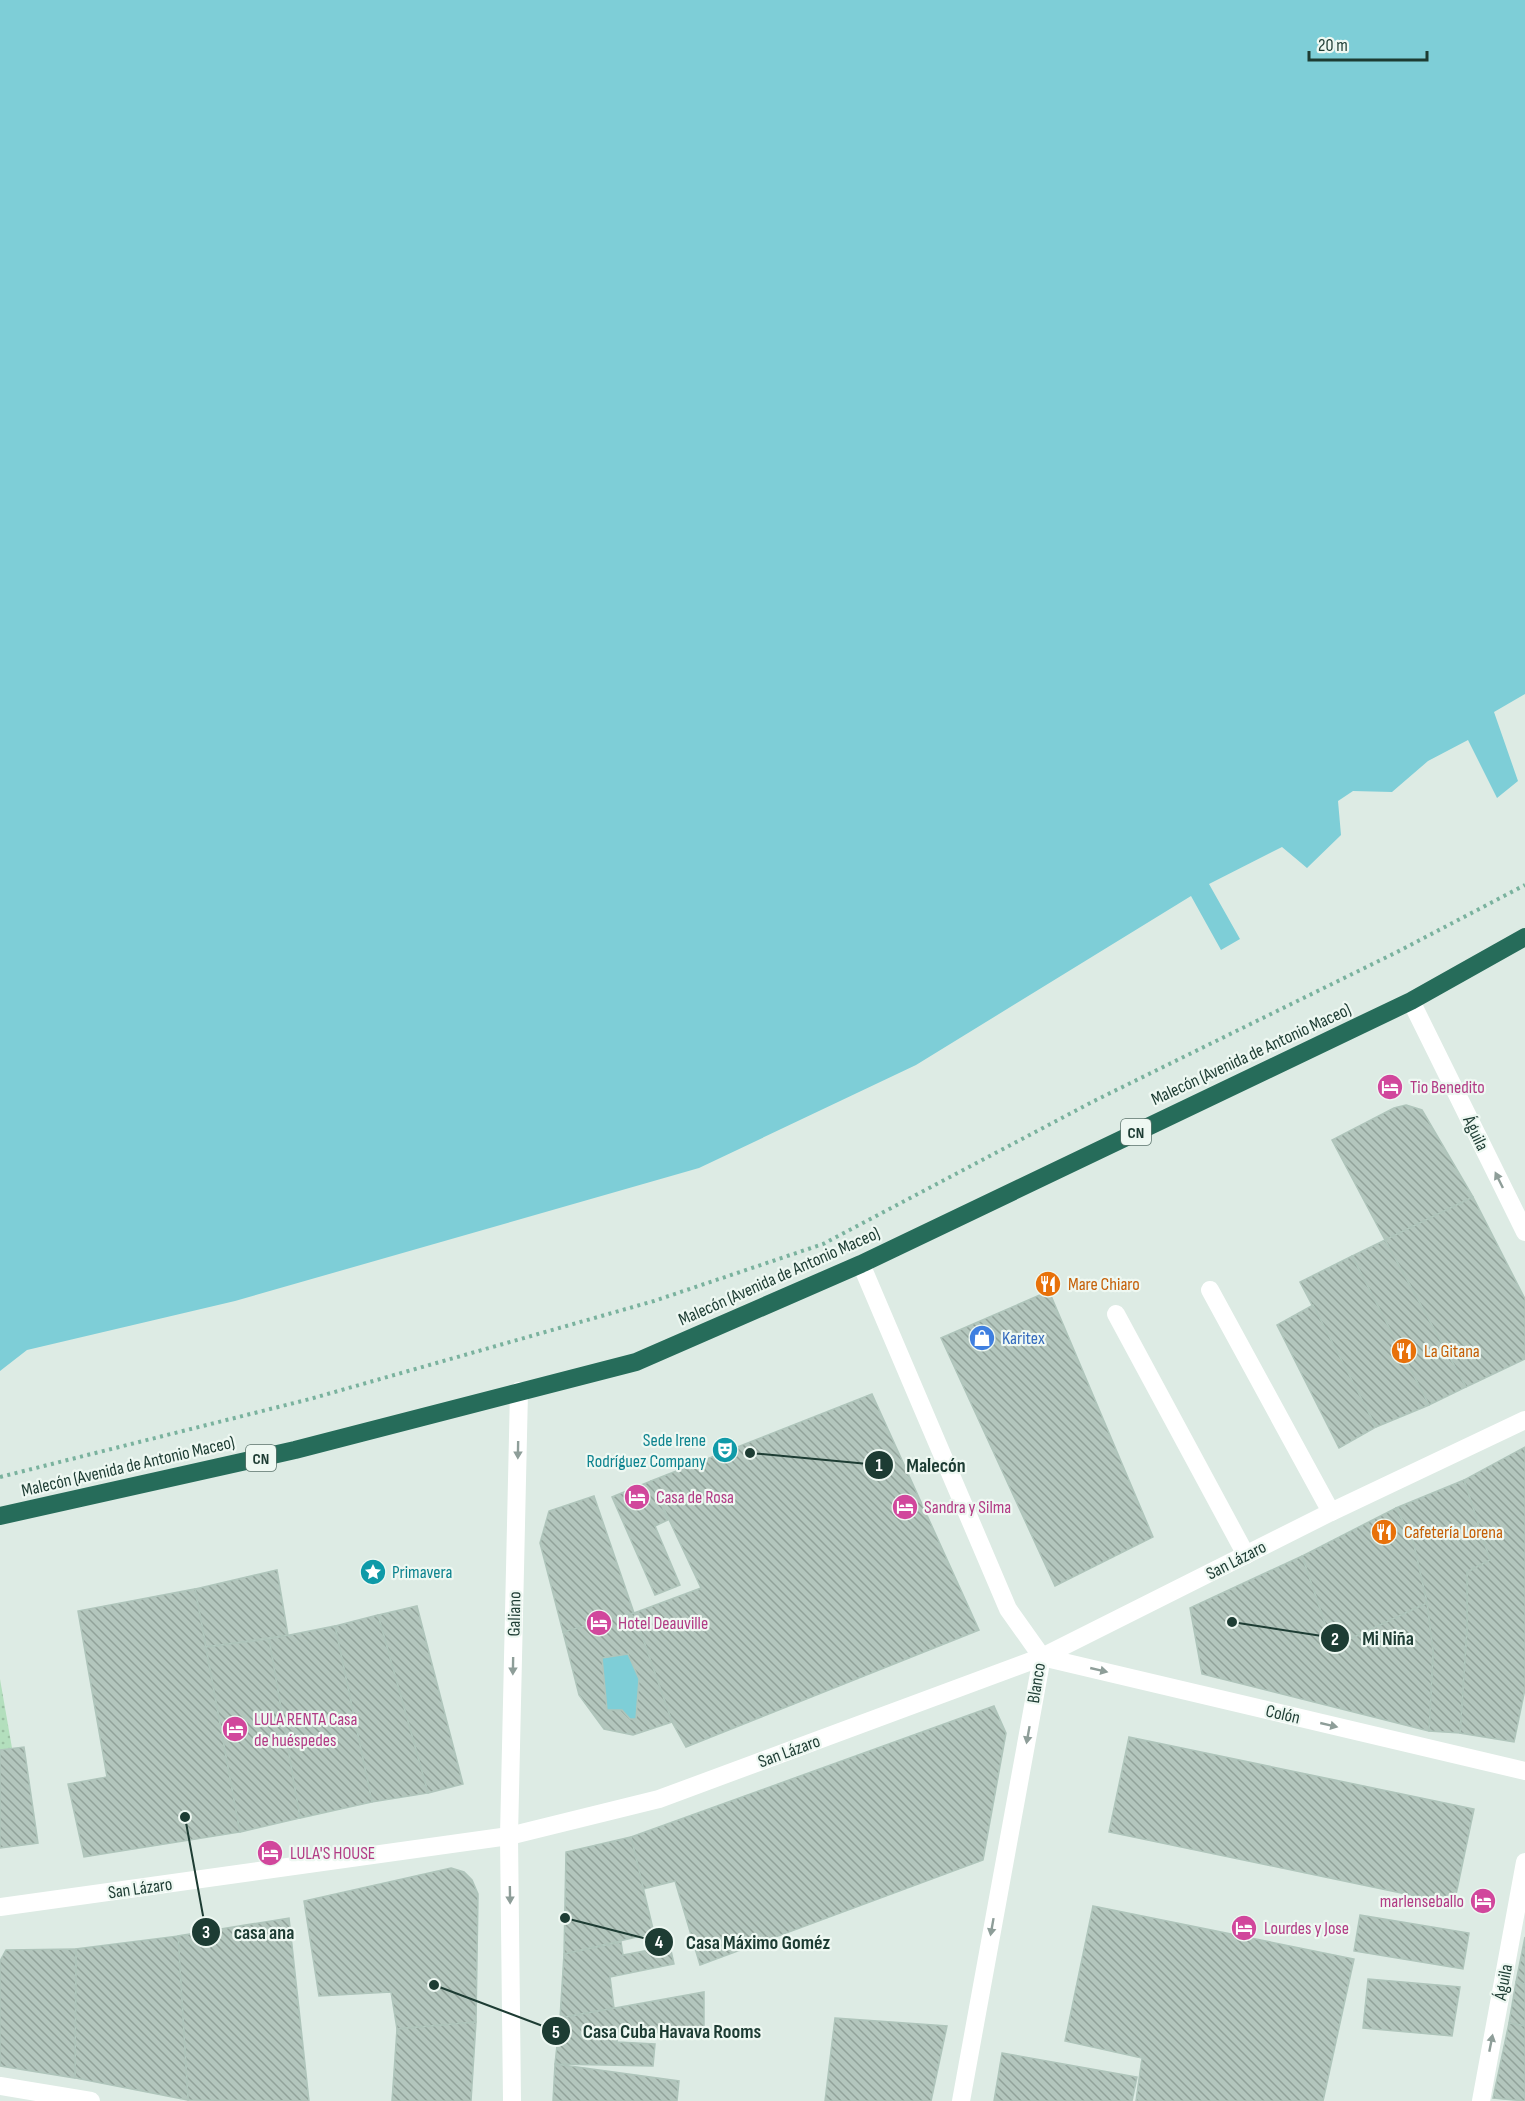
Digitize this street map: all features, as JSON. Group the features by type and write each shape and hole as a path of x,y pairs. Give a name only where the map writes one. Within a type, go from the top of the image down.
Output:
{"highway":[{"name":"Malecón (Avenida de Antonio Maceo)","path":"0,1516 295,1450 636,1362 861,1264 1410,1001 1525,937"}],"main road":[{"name":"Águila","path":"1410,1001 1525,1232"},
{"name":"Blanco","path":"861,1264 1008,1609 1042,1657 961,2101"},
{"path":"1210,1290 1330,1512"},
{"path":"1116,1314 1246,1555"},
{"name":"Galiano","path":"512,2101 509,1836 519,1391"},
{"name":"San Lázaro","path":"0,1907 509,1836 659,1800 1042,1657 1330,1512 1525,1420"},
{"name":"Colón","path":"1042,1657 1525,1771"},
{"name":"Águila","path":"1481,2101 1525,1862"},
{"path":"0,2086 91,2101"}],"path":[{"path":"0,1477 333,1393 654,1301 824,1244 1094,1101 1408,946 1525,885"}],"green space":[{"path":"0,1679 12,1748 0,1750"}],"water":[{"path":"0,0 1525,0 1525,694 1494,712 1518,781 1497,798 1468,740 1428,761 1392,792 1353,791 1338,801 1341,835 1307,868 1282,847 1209,884 1240,939 1221,950 1191,896 916,1065 699,1168 235,1301 27,1350 0,1371"},
{"path":"628,1654 639,1679 636,1719 630,1719 622,1710 607,1710 602,1658"}],"building":[{"path":"1406,1105 1422,1110 1473,1197 1385,1240 1332,1140 1394,1108"},
{"path":"1473,1197 1525,1299 1525,1359 1466,1387 1385,1240"},
{"path":"1385,1240 1466,1387 1429,1405 1352,1256"},
{"path":"1352,1256 1429,1405 1376,1427 1300,1282"},
{"path":"1049,1291 1153,1537 1055,1586 941,1338"},
{"path":"1313,1305 1376,1427 1339,1448 1277,1325"},
{"path":"872,1394 979,1630 686,1747 672,1722 634,1613 701,1588 651,1481"},
{"path":"1525,1447 1525,1689 1514,1742 1460,1733 1467,1628 1467,1572 1490,1560 1464,1480"},
{"path":"1464,1480 1490,1560 1467,1572 1467,1628 1460,1733 1429,1731 1433,1652 1427,1603 1413,1541 1396,1508"},
{"path":"651,1481 668,1520 655,1526 680,1585 655,1595 612,1497"},
{"path":"594,1496 634,1613 563,1632 540,1543 549,1511"},
{"path":"1396,1508 1413,1541 1427,1603 1333,1647 1302,1556"},
{"path":"1302,1556 1333,1647 1427,1603 1433,1652 1429,1731 1202,1674 1190,1608"},
{"path":"277,1570 288,1635 206,1647 195,1589"},
{"path":"195,1589 240,1832 84,1857 68,1784 107,1777 78,1611"},
{"path":"417,1606 463,1784 428,1793 378,1615"},
{"path":"634,1613 672,1722 633,1735 604,1729 579,1695 563,1632","holes":["628,1654 639,1679 636,1719 630,1719 622,1710 607,1710 602,1658"]},
{"path":"378,1615 428,1793 372,1802 335,1626"},
{"path":"335,1626 372,1802 300,1818 269,1639"},
{"path":"269,1639 300,1818 240,1832 206,1647"},
{"path":"994,1706 1006,1733 983,1860 700,1965 675,1881 643,1889 631,1837"},
{"path":"1129,1737 1474,1809 1454,1904 1109,1832"},
{"path":"24,1747 38,1843 0,1848 0,1750"},
{"path":"631,1837 654,1933 564,1954 566,1852"},
{"path":"451,1868 464,1872 472,1880 478,1894 476,2022 397,2029 391,1992 319,1996 304,1901"},
{"path":"1093,1906 1354,1959 1323,2101 1136,2101 1142,2058 1065,2041"},
{"path":"1360,1915 1469,1933 1463,1969 1354,1951"},
{"path":"289,1918 309,2101 188,2100 178,1936"},
{"path":"178,1936 188,2100 75,2078 76,1949"},
{"path":"1525,1937 1525,1984 1516,1982"},
{"path":"621,1942 623,1955 670,1946 674,1964 610,1977 614,2008 560,2018 564,1954"},
{"path":"76,1949 75,2078 0,2066 0,1961 6,1950"},
{"path":"1368,1979 1460,1987 1452,2036 1363,2028"},
{"path":"1516,1982 1525,1984 1525,2026 1509,2023"},
{"path":"704,1992 704,2033 618,2032 617,2042 655,2044 653,2066 555,2064 560,2018"},
{"path":"835,2018 947,2026 931,2101 825,2101"},
{"path":"476,2022 471,2101 392,2101 397,2029"},
{"path":"1509,2023 1525,2026 1525,2101 1493,2098"},
{"path":"1002,2053 1137,2077 1132,2101 994,2101"},
{"path":"555,2064 679,2081 677,2101 553,2101"}],"place":[{"name":"Tio Benedito","path":"1390,1087"},
{"name":"Mare Chiaro","path":"1048,1284"},
{"name":"Karitex","path":"982,1338"},
{"name":"La Gitana","path":"1404,1351"},
{"name":"Sede Irene Rodríguez Company","path":"725,1450"},
{"name":"Malecón","path":"750,1453"},
{"name":"Casa de Rosa","path":"637,1497"},
{"name":"Sandra y Silma","path":"905,1507"},
{"name":"Cafetería Lorena","path":"1384,1532"},
{"name":"Primavera","path":"373,1572"},
{"name":"Mi Niña","path":"1232,1622"},
{"name":"Hotel Deauville","path":"599,1623"},
{"name":"LULA RENTA Casa de huéspedes","path":"235,1729"},
{"name":"casa ana","path":"185,1817"},
{"name":"LULA'S HOUSE","path":"270,1853"},
{"name":"marlenseballo","path":"1483,1901"},
{"name":"Casa Máximo Goméz","path":"565,1918"},
{"name":"Lourdes y Jose","path":"1244,1928"},
{"name":"Casa Cuba Havava Rooms","path":"434,1985"}]}
